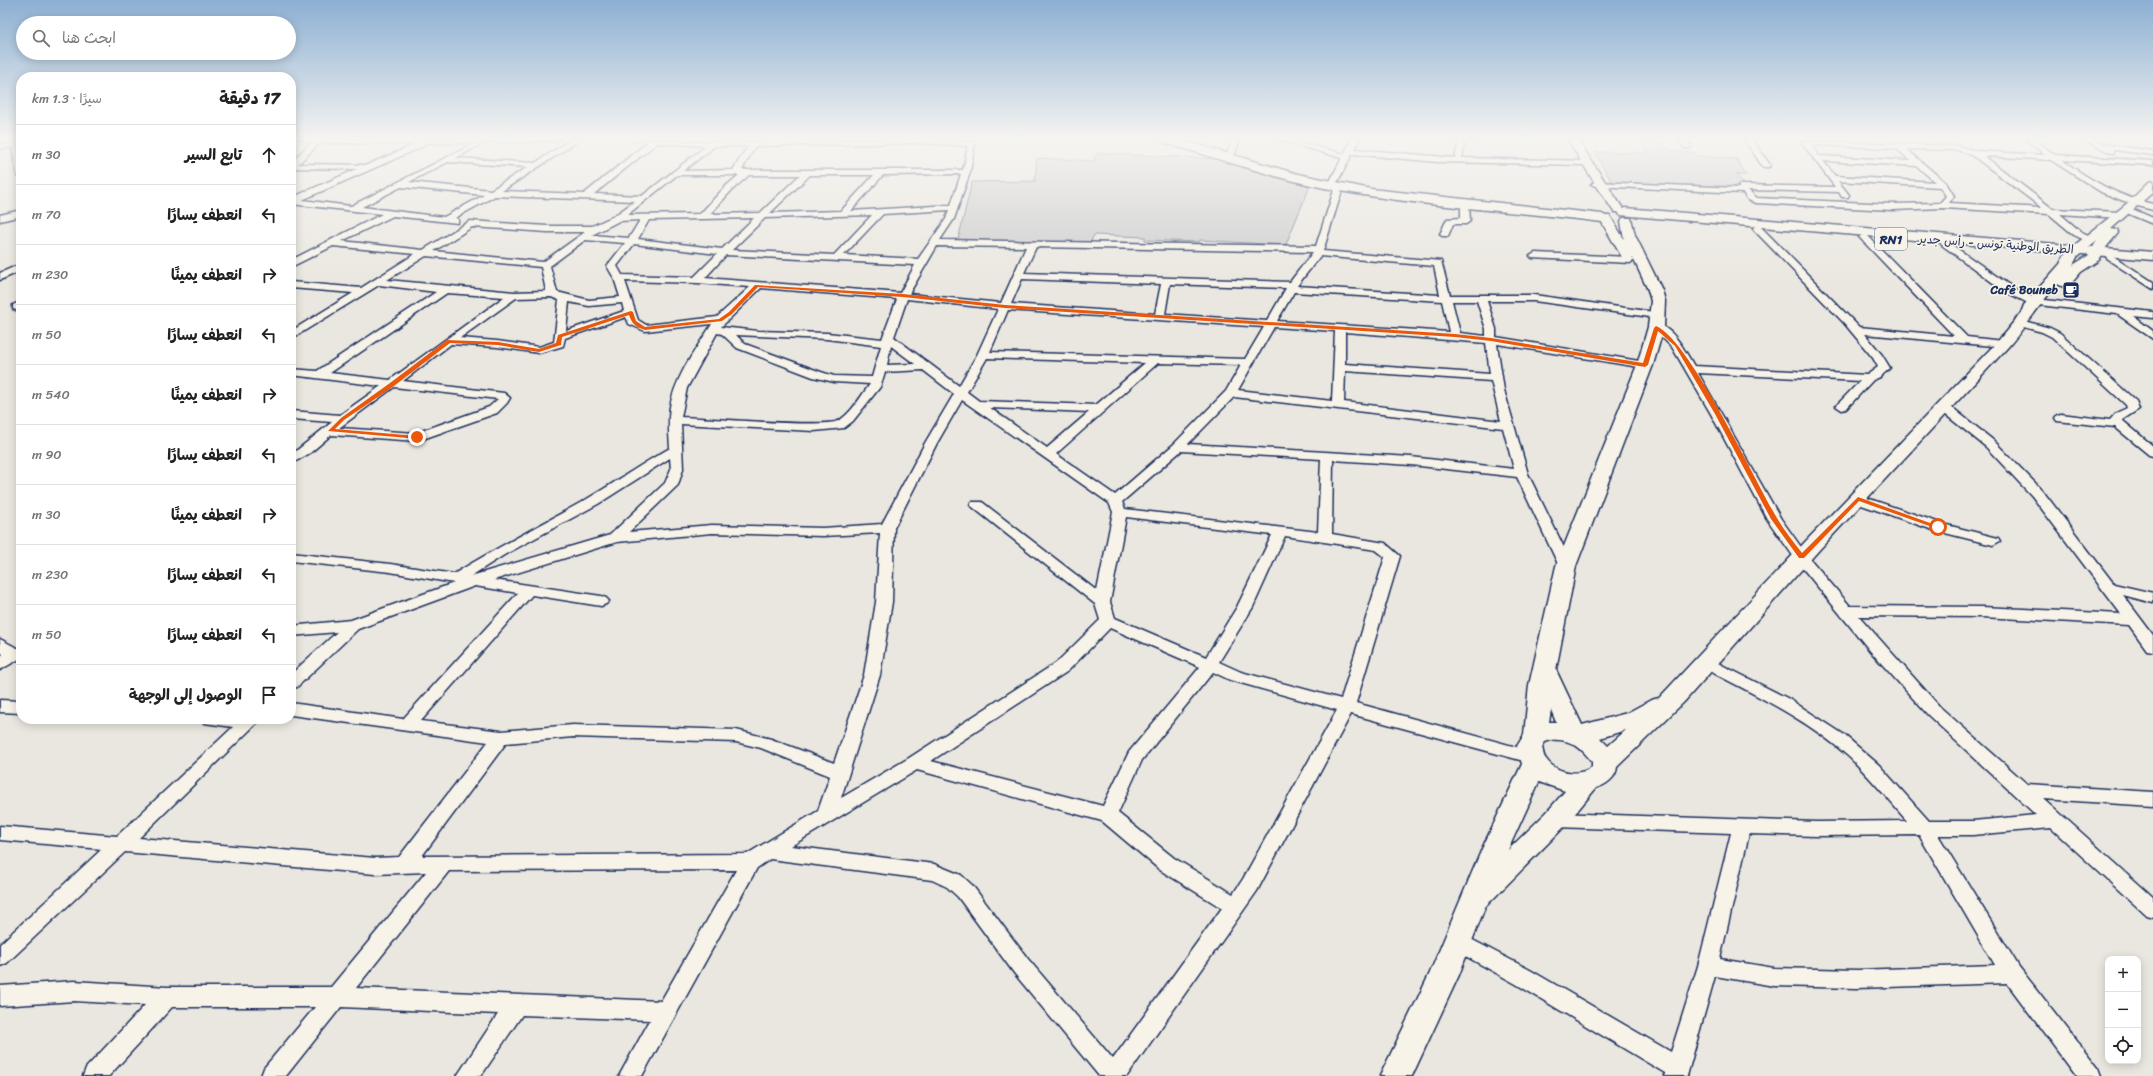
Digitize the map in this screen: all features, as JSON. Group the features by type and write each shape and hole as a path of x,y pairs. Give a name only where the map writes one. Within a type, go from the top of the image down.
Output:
{"main road":[{"name":"RN1","path":"1370,189 1465,204 1602,213"},
{"name":"RN1","path":"1374,189 1432,197 1625,216"},
{"path":"2032,311 2076,269 2099,251 2101,244 2130,209 2149,189"},
{"path":"1602,213 1630,260 1649,300 1656,320"},
{"path":"1396,1076 1458,942 1470,907 1534,752 1544,670 1566,566 1645,365 1656,320 1658,301 1655,290 1629,235 1625,216"},
{"name":"الطريق الوطنية تونس - رأس جدير","path":"1625,216 1864,237 2074,252 2099,251 2153,256"},
{"name":"الطريق الوطنية تونس - رأس جدير","path":"1625,216 1934,239 2074,252"},
{"name":"الطريق الوطنية تونس - رأس جدير","path":"2099,251 2153,261"},
{"path":"1605,763 1638,736 1801,557 1858,499 2003,344 2032,311 2074,252"},
{"path":"1544,670 1575,734"},
{"path":"1575,734 1635,718 1672,700"},
{"path":"1470,907 1555,820 1586,783 1600,776 1604,769 1605,763 1598,749 1575,734 1554,730 1534,752"},
{"path":"1534,752 1548,775 1559,780 1575,783 1586,783"}],"street":[{"path":"296,199 318,189"},
{"path":"351,208 389,189"},
{"path":"453,189 493,193 644,199"},
{"path":"447,219 499,189"},
{"path":"587,196 595,189"},
{"path":"332,243 424,254 545,265 582,237 594,229 617,218 656,189"},
{"path":"703,216 730,189"},
{"path":"697,280 790,189"},
{"path":"843,214 865,189"},
{"path":"676,420 830,427 845,423 879,375 888,341 903,296 921,262 950,219 960,189"},
{"path":"1335,189 1319,251 1292,287 1231,393 1117,507 1102,602 1108,621 1209,666 1236,676 1347,706 1459,739 1534,752"},
{"path":"1597,189 1597,196"},
{"path":"1604,189 1625,216"},
{"path":"1732,189 1745,190 1751,198 1756,200 1853,205 1905,207 1943,205 2053,212 2153,207"},
{"path":"1822,189 1841,190 1853,205"},
{"path":"1943,205 1950,196 1946,189"},
{"path":"2023,189 2053,212 2099,251 2153,286"},
{"path":"2101,189 2130,209 2153,221"},
{"path":"296,202 447,219 470,224 532,228 594,229"},
{"path":"1445,234 1449,221 1466,221 1465,204"},
{"path":"617,218 843,214 954,207"},
{"path":"835,259 879,212"},
{"path":"296,261 392,213"},
{"path":"0,218 16,215"},
{"path":"646,218 632,241 612,266 619,278 633,322 639,326 645,328 720,327 758,334 827,336 888,341 1048,454 1117,507 1244,526 1280,533 1380,546 1393,556 1347,706 1250,885 1114,1076 1021,966 965,892 954,881 934,872 768,851"},
{"path":"296,333 470,224"},
{"path":"1757,228 1854,330 1883,365 1881,371 1869,378 1842,406"},
{"path":"582,237 632,241 724,252 835,259 921,262"},
{"path":"1864,237 1963,340"},
{"path":"935,243 1319,251 1435,262 1439,264 1455,336"},
{"path":"1945,243 2008,289 2032,311 2046,330 2056,335 2132,404 2133,408 2131,410 2121,414 2116,419 2118,424"},
{"path":"826,814 872,675 884,602 887,528 931,443 983,355 1032,245"},
{"path":"1535,256 1630,260"},
{"path":"545,265 552,294"},
{"path":"0,277 16,269"},
{"path":"1019,276 1292,287 1447,298 1534,298 1656,320 1677,346 1691,369 1774,519 1801,557 1877,648 1934,711 2153,909"},
{"path":"619,278 697,280 757,286 903,296 1005,307 1272,323 1491,339 1645,365"},
{"path":"1160,316 1166,281"},
{"path":"378,282 445,290 514,295 552,294 589,303 627,300"},
{"path":"616,538 670,485 678,469 676,407 681,388 696,358 730,313 757,286"},
{"path":"296,287 364,291"},
{"path":"318,375 445,290"},
{"path":"296,456 331,431 342,419 392,385 449,341 514,295"},
{"path":"449,341 498,344 539,350 559,344 564,298"},
{"path":"1482,299 1490,320 1496,378 1522,474 1566,566"},
{"path":"2032,311 2121,312 2153,315"},
{"path":"560,336 631,312"},
{"path":"2121,312 2153,336"},
{"path":"720,327 741,346 817,375 834,379 879,375 925,367"},
{"path":"1338,404 1340,328"},
{"path":"1854,330 2003,344"},
{"path":"983,355 1248,362"},
{"path":"1048,454 1155,360"},
{"path":"1339,367 1496,378"},
{"path":"1691,369 1869,378"},
{"path":"296,373 392,385 448,388 500,395 504,398 503,401 492,410 417,437 331,431"},
{"path":"1231,393 1338,404 1508,425"},
{"path":"976,404 1100,409"},
{"path":"1944,408 1990,444 2037,493 2111,588 2153,646"},
{"path":"296,415 342,419"},
{"path":"2061,418 2118,424 2153,452"},
{"path":"1178,447 1411,460 1522,474"},
{"path":"456,579 499,552 593,501 638,471 677,449"},
{"path":"1325,538 1327,456"},
{"path":"1858,499 1938,527 1993,541"},
{"path":"977,505 1102,602"},
{"path":"296,631 354,625 474,581 616,538 655,532 712,529 823,532 887,528"},
{"path":"1108,815 1135,757 1209,666 1245,607 1280,533"},
{"path":"296,558 474,581 601,601"},
{"path":"2111,588 2153,598"},
{"path":"407,726 529,589"},
{"path":"1847,611 1982,612 2135,620"},
{"path":"630,1076 750,862 826,814 914,763 1062,667 1108,621"},
{"path":"296,678 354,625"},
{"path":"0,644 16,653"},
{"path":"0,665 16,655"},
{"path":"1706,662 1778,699 1814,721 1854,753 1924,828 2012,974 2090,1076"},
{"path":"0,706 16,707"},
{"path":"296,710 407,726 501,737 572,731 736,736 765,743 839,772"},
{"path":"0,957 248,724"},
{"path":"404,865 501,737"},
{"path":"914,763 1108,815 1167,864 1236,906"},
{"path":"2021,790 2153,799"},
{"path":"1555,820 1817,829 1973,828 2055,820"},
{"path":"1458,942 1523,977 1676,1072 1708,966 1742,826"},
{"path":"0,833 375,866 444,863 750,862"},
{"path":"272,1076 334,997 444,863"},
{"path":"1708,966 1774,977 1857,979 2012,974"},
{"path":"0,996 74,991 167,997 334,997 666,1011"},
{"path":"94,1076 167,997"},
{"path":"468,1076 516,1005"}],"shaded area":[{"path":"970,189 1309,189 1286,244 1282,245 1200,240 1199,242 1145,240 1145,237 1094,235 1090,243 958,240"}],"place":[{"name":"Café Bouneb","path":"2071,290"}],"route":[{"path":"417,437 331,431 342,419 392,385 449,341 498,344 539,350 550,348 559,344 560,336 631,312 633,322 645,328 720,320 730,313 757,286 903,296 1005,307 1272,323 1491,339 1645,365 1651,350 1656,328 1668,336 1677,346 1717,414 1774,519 1801,557 1858,499 1938,527"}]}
